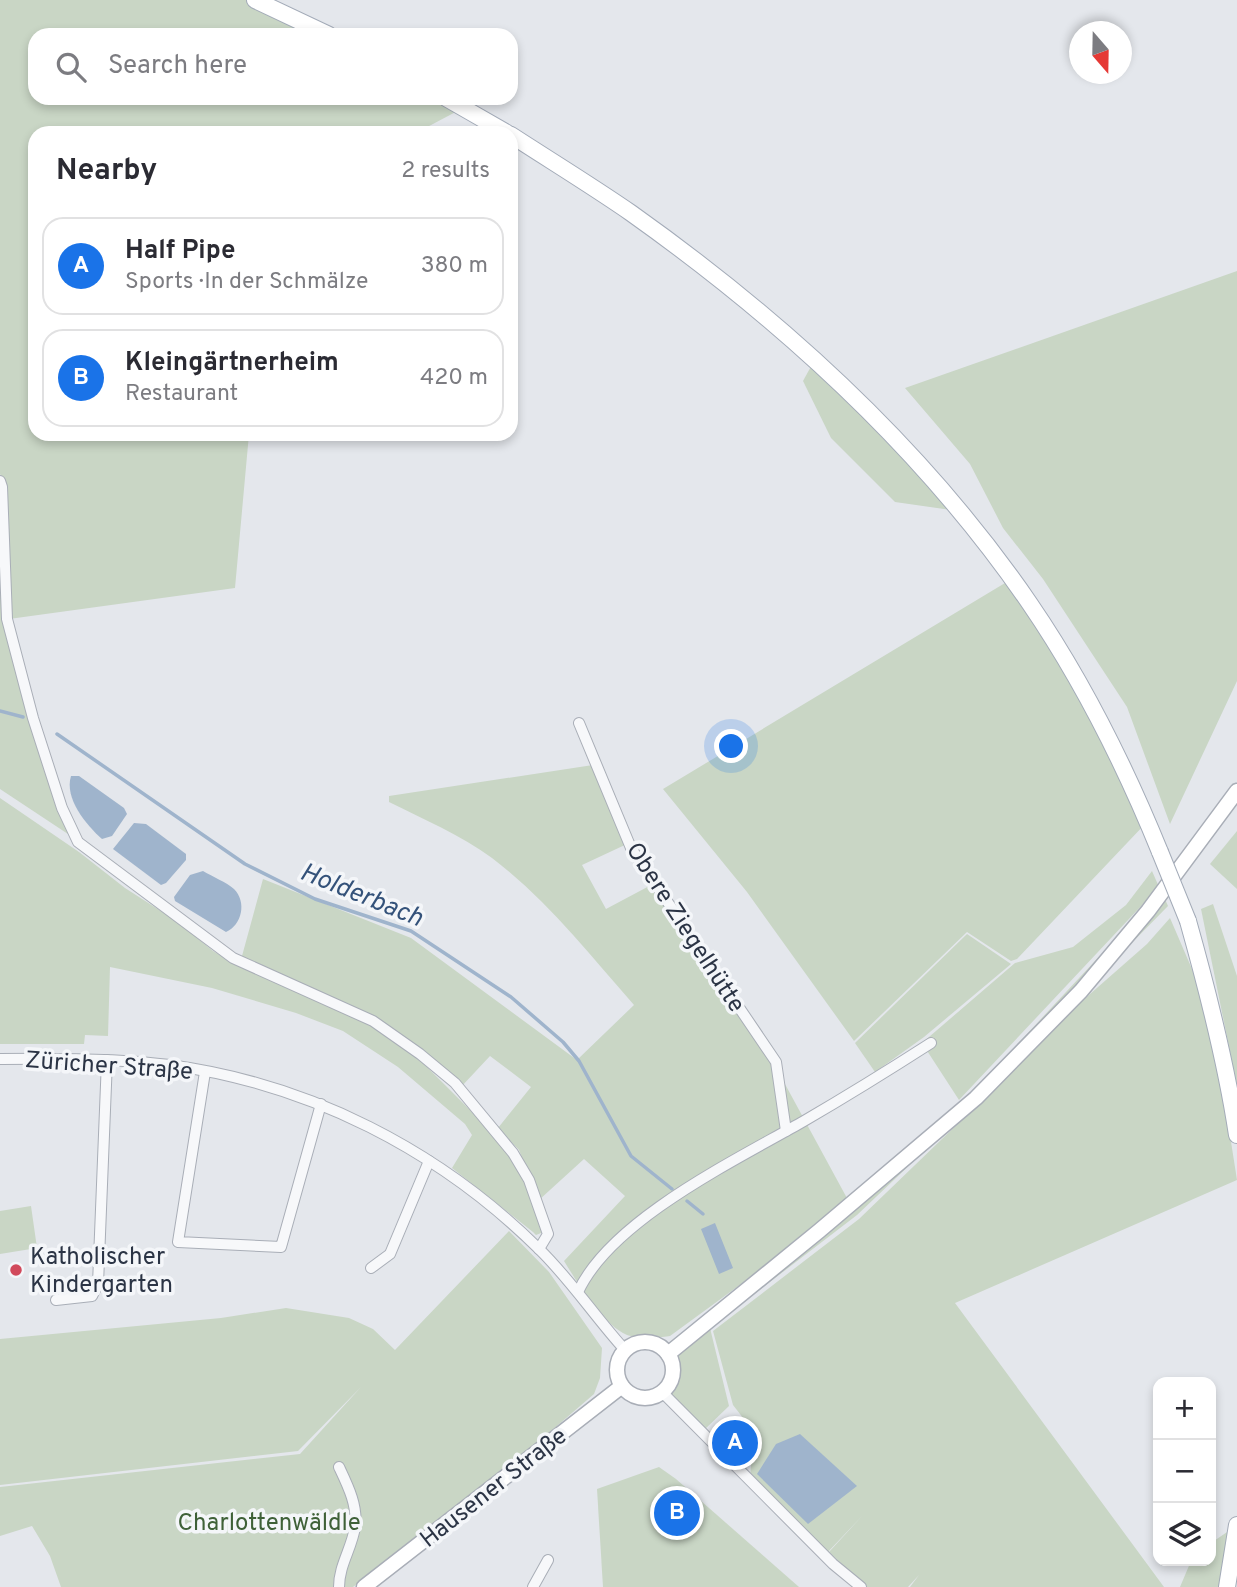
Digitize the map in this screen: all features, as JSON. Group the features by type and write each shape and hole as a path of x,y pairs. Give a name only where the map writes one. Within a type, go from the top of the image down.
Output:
{"main road":[{"path":"255,0 314,28"},
{"path":"458,105 495,126"},
{"path":"518,140 631,214 735,292 843,386 898,440 970,524 1030,604 1089,702 1133,789 1188,921 1229,1078 1237,1135"},
{"path":"668,1354 976,1098 1081,991 1148,911 1237,791"},
{"path":"642,1342 652,1343 668,1354 673,1370 668,1386 662,1392 640,1398 627,1392 622,1386 617,1368 625,1350 642,1342"},
{"name":"Hausener Straße","path":"364,1587 622,1386"},
{"path":"1227,1587 1237,1525"}],"street":[{"path":"0,481 7,619 62,808 78,842 233,958 373,1021 455,1083 513,1153 529,1180 548,1234 540,1249"},
{"name":"Obere Ziegelhütte","path":"579,723 631,848 776,1062 786,1131"},
{"path":"578,1292 583,1280 615,1241 642,1219 701,1181 870,1083 931,1043"},
{"name":"Züricher Straße","path":"0,1059 107,1060 171,1065 248,1080 321,1104 398,1140 498,1212 540,1249 625,1350"},
{"path":"56,1300 92,1296 98,1284 107,1060"},
{"path":"205,1072 178,1242 281,1247 321,1104"},
{"path":"371,1268 390,1254 429,1161"},
{"path":"662,1392 833,1564 861,1587"},
{"path":"339,1468 354,1502 355,1527 339,1574 339,1587"},
{"path":"533,1587 548,1560"}],"green space":[{"path":"0,0 257,0 314,28 28,28 28,105 465,107 429,126 28,126 28,441 248,441 235,588 9,619 5,485 0,474"},
{"path":"1237,271 1237,681 1170,824 1127,707 1043,579 1003,528 970,464 905,388"},
{"path":"814,361 958,511 895,502 831,438 803,381"},
{"path":"0,505 4,620 74,838 0,789"},
{"path":"1010,580 1029,605 1146,823 1017,959 1011,961 967,932 854,1041 747,892 663,789"},
{"path":"593,765 627,844 582,865 606,909 653,884 773,1062 848,1200 815,1230 666,1337 636,1337 618,1330 591,1302 564,1261 625,1196 584,1159 539,1200 519,1150 498,1128 531,1087 490,1056 461,1087 375,1017 242,956 263,879 411,938 577,1060 634,1005 567,928 512,874 468,842 389,802 389,796"},
{"path":"0,798 79,852 125,888 178,922 213,951 240,967 337,1007 376,1028 416,1056 487,1127 511,1156 534,1203 543,1228 541,1233 536,1235 452,1168 472,1135 465,1124 398,1067 343,1031 296,1013 212,988 110,967 108,1036 85,1035 84,1044 0,1044"},
{"path":"1237,831 1237,889 1210,864"},
{"path":"1152,871 1159,887 959,1100 922,1043 1015,963 1073,947 1126,905"},
{"path":"1161,890 1168,906 977,1101 857,1215 710,1328 729,1406 704,1430 678,1403 668,1388 676,1366 674,1355 667,1344 818,1235 972,1093"},
{"path":"1213,904 1237,976 1237,1086 1201,909"},
{"path":"1170,918 1198,983 1221,1078 1237,1180 955,1303 1164,1587 910,1587 919,1575 908,1587 866,1587 829,1552 863,1515 826,1554 750,1477 754,1432 733,1405 713,1331 859,1219 1065,1016 1147,944"},
{"path":"967,934 1011,964 924,1037 875,1072 855,1043"},
{"path":"31,1206 37,1248 0,1254 0,1211"},
{"name":"Charlottenwäldle","path":"509,1231 549,1272 602,1348 600,1378 594,1394 529,1450 353,1587 61,1587 50,1556 32,1526 0,1536 0,1487 300,1454 361,1387 298,1451 0,1485 0,1339 221,1318 286,1308 349,1318 373,1329 395,1350"},
{"path":"659,1467 799,1587 603,1587 597,1489"},
{"path":"1233,1528 1221,1587 1180,1587 1189,1566 1216,1566 1216,1540"}],"water":[{"path":"71,776 79,776 124,808 127,814 112,836 102,839 83,819 71,793"},
{"path":"134,823 146,824 186,854 186,860 166,883 161,885 113,849"},
{"path":"203,871 231,886 238,894 241,913 236,924 226,932 175,901 174,897 190,875"},
{"path":"715,1223 733,1268 719,1274 701,1229"},
{"path":"800,1434 857,1486 808,1524 757,1474 776,1444"}],"waterway":[{"name":"Holderbach","path":"0,711 23,717"},
{"name":"Holderbach","path":"57,734 245,864 315,899 411,931 511,997 563,1042 579,1061 631,1156 672,1189"},
{"path":"687,1201 703,1214"}],"place":[{"name":"Katholischer Kindergarten","path":"16,1270"},
{"name":"Half Pipe","path":"735,1443"},
{"name":"Kleingärtnerheim","path":"677,1513"}]}
